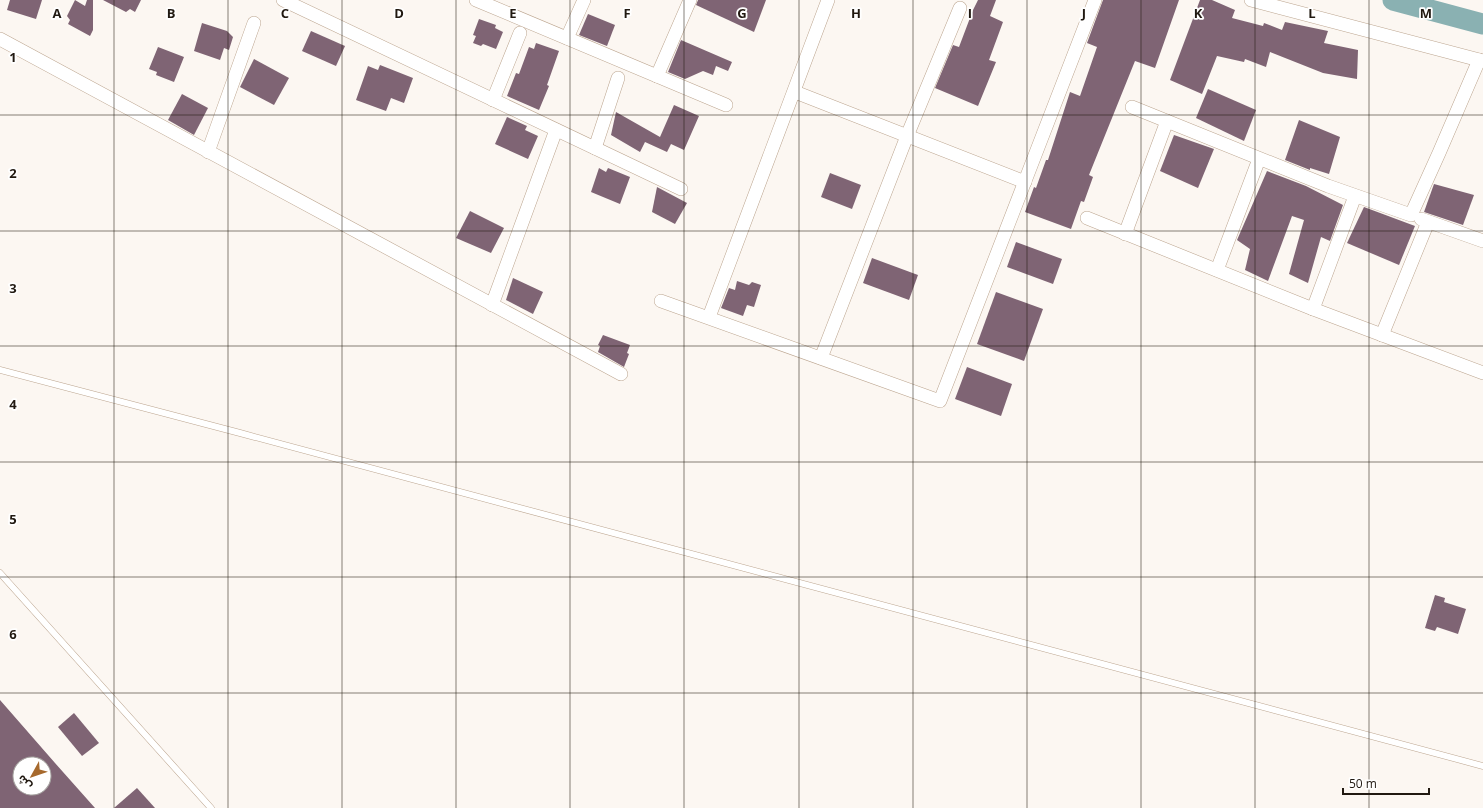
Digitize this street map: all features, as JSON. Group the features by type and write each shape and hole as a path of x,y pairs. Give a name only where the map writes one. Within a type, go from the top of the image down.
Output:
{"street":[{"path":"283,0 682,189"},
{"path":"476,0 493,3 567,38 726,105"},
{"path":"567,38 584,0"},
{"path":"657,76 690,0"},
{"path":"709,317 795,92 828,0"},
{"path":"661,301 940,401 1095,0"},
{"path":"1251,0 1481,60 1411,215"},
{"path":"820,358 907,136 960,8"},
{"path":"208,152 254,23"},
{"path":"493,100 520,33"},
{"path":"0,39 621,374"},
{"path":"595,148 618,78"},
{"path":"795,92 1025,182"},
{"path":"1132,107 1328,186 1483,242"},
{"path":"1125,234 1167,121"},
{"path":"492,305 556,130"},
{"path":"1217,270 1260,158"},
{"path":"1313,309 1355,196"},
{"path":"1087,218 1313,309 1483,373"},
{"path":"1382,335 1428,222"}],"lane":[{"path":"0,370 1483,766"},
{"path":"0,573 210,808"}],"building":[{"path":"10,0 42,0 36,19 7,10"},
{"path":"75,0 85,6 87,0 93,0 93,30 90,36 68,24 70,20 67,16"},
{"path":"103,0 141,0 135,12 130,9 126,12"},
{"path":"698,0 766,0 754,32 696,5"},
{"path":"978,0 996,0 990,16 1003,22 989,60 996,62 978,106 935,88 953,45 959,47"},
{"path":"1103,0 1179,0 1155,68 1135,61 1089,175 1093,177 1084,202 1081,201 1071,229 1025,212 1034,187 1036,188 1046,160 1048,160 1070,92 1080,96 1097,47 1087,43"},
{"path":"1200,0 1212,0 1235,10 1232,18 1263,26 1264,23 1282,30 1285,22 1328,31 1324,43 1358,50 1357,79 1323,73 1270,52 1266,67 1245,59 1244,62 1217,56 1202,94 1170,80"},
{"path":"588,14 615,25 607,46 579,35"},
{"path":"479,19 496,25 495,28 503,32 496,49 483,44 481,46 473,43 476,36 473,35"},
{"path":"202,23 227,31 233,37 229,50 224,48 220,60 194,51"},
{"path":"311,31 345,46 336,66 302,51"},
{"path":"681,40 732,62 728,71 716,66 713,75 703,71 685,79 668,72"},
{"path":"536,43 559,51 547,85 549,86 539,110 507,96 516,73 519,74 529,47 534,49"},
{"path":"158,47 184,57 174,82 156,75 157,72 149,69"},
{"path":"254,59 289,78 274,105 240,87"},
{"path":"380,65 413,78 404,103 391,98 386,111 356,100 368,66 378,70"},
{"path":"1208,89 1256,110 1244,141 1196,118"},
{"path":"182,94 208,108 194,135 168,120"},
{"path":"674,105 699,116 684,150 671,144 667,152 645,142 640,152 611,135 616,112 660,137"},
{"path":"507,117 527,126 525,130 538,136 528,159 495,144"},
{"path":"1299,120 1340,137 1329,174 1310,168 1310,170 1285,160"},
{"path":"1174,135 1214,149 1198,188 1160,171"},
{"path":"599,168 606,172 608,168 630,177 620,204 591,192"},
{"path":"1267,171 1306,186 1343,205 1330,241 1321,237 1308,283 1289,274 1304,220 1292,216 1268,281 1245,270 1250,249 1237,240"},
{"path":"830,173 861,185 852,209 821,197"},
{"path":"1434,184 1474,195 1463,225 1424,212"},
{"path":"657,187 687,203 675,224 652,212"},
{"path":"1364,207 1415,226 1399,265 1347,243"},
{"path":"470,211 504,228 491,253 456,238"},
{"path":"1016,242 1062,259 1053,284 1007,267"},
{"path":"872,258 918,275 909,300 863,283"},
{"path":"513,278 543,292 533,314 506,300"},
{"path":"737,281 749,285 752,282 761,285 754,307 747,305 743,316 721,308 729,288 735,290"},
{"path":"996,292 1043,309 1024,361 977,344"},
{"path":"603,335 630,345 627,353 629,354 624,367 598,352 600,346 598,345"},
{"path":"967,367 1012,384 1001,416 955,399"},
{"path":"1435,595 1445,598 1444,602 1466,609 1458,634 1437,627 1435,631 1425,628"},
{"path":"0,700 49,756 12,756 12,796 52,796 52,760 95,808 0,808"},
{"path":"74,713 99,743 82,756 58,727"},
{"path":"137,788 155,808 114,808"}],"waterway":[{"path":"1393,0 1483,24"}]}
